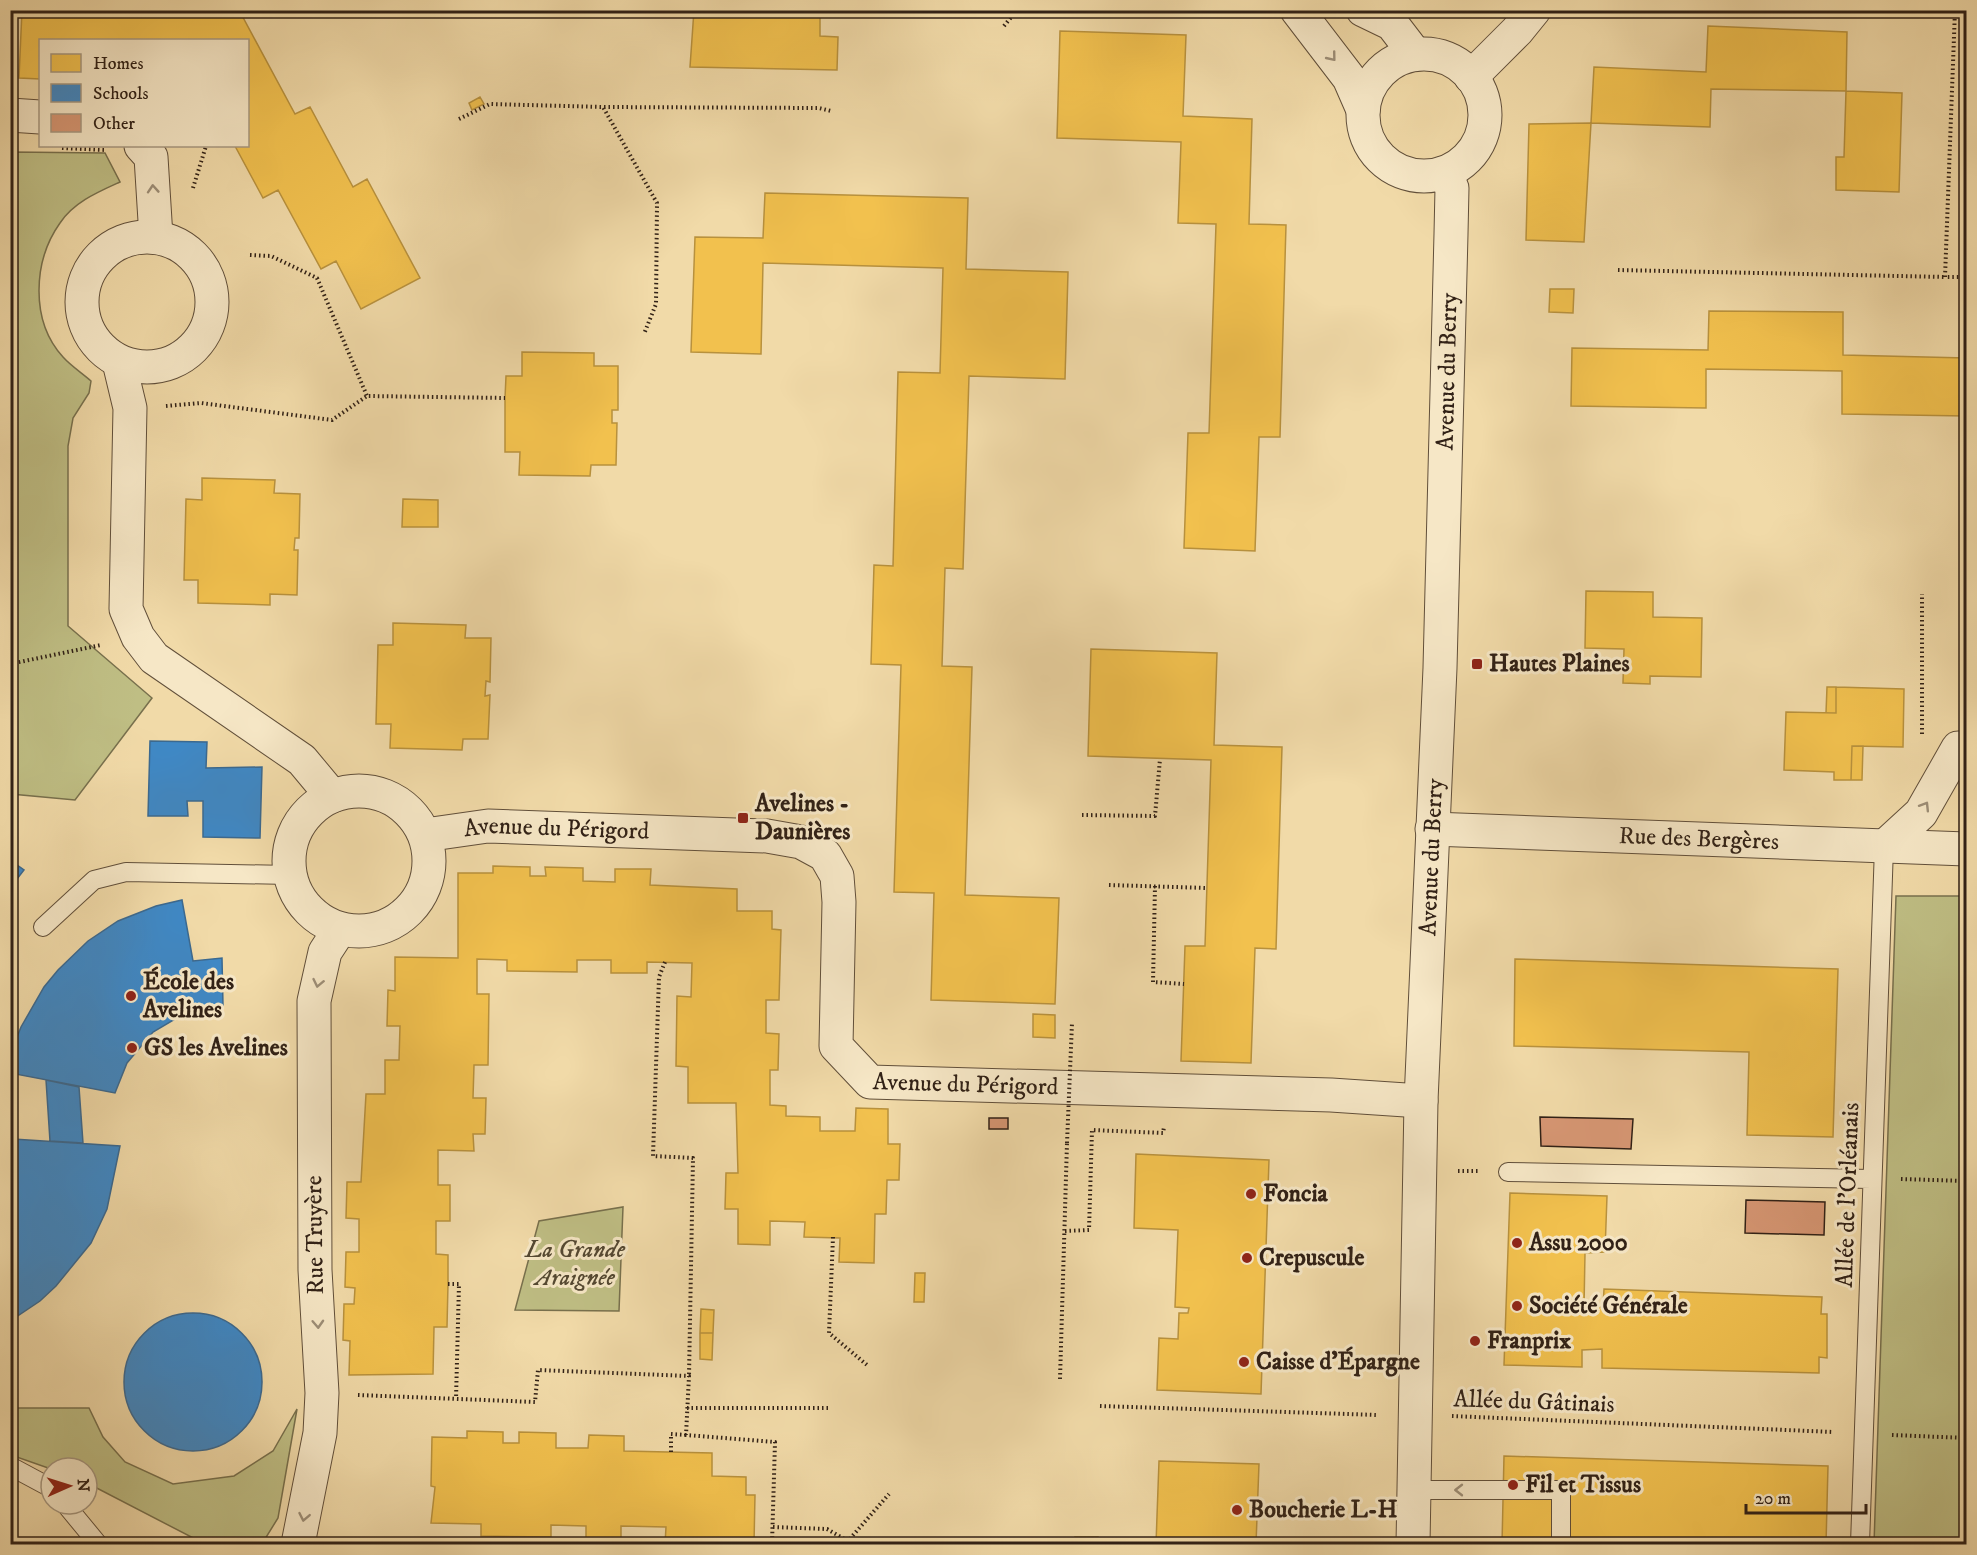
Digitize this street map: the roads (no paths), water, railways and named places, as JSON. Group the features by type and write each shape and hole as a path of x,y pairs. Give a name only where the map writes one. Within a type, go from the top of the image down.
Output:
{"street":[{"path":"1297,10 1349,78 1363,110 1365,131 1373,149 1386,164 1405,174 1424,177 1444,173 1462,164 1475,149 1483,132 1485,112 1481,93 1471,76 1446,58 1415,54 1396,61 1379,73 1368,90 1363,110"},
{"path":"1363,10 1392,24 1415,54"},
{"path":"1471,76 1517,31 1534,10"},
{"path":"10,115 39,117"},
{"path":"142,147 151,157 156,237"},
{"name":"Avenue du Berry","path":"1413,1545 1421,1101 1440,668 1452,200 1452,188 1444,173"},
{"path":"156,237 176,243 194,256 206,275 212,297 210,320 201,340 185,356 164,366 141,368 119,362 102,351 90,335 82,316 82,295 87,275 98,258 114,245 133,238 156,237"},
{"path":"119,362 129,408 126,609 138,638 154,658 302,760 332,796"},
{"path":"1884,847 1922,813 1958,748 1966,748"},
{"path":"354,791 376,793 397,801 413,816 425,835 430,857 427,879 418,900 404,916 385,928 362,932 340,929 322,922 296,893 290,875 290,850 297,828 312,809 332,796 354,791"},
{"name":"Avenue du Périgord","path":"425,835 488,826 768,836 801,842 825,855 837,876 839,902 836,1046 870,1082 1165,1090 1421,1101"},
{"name":"Rue des Bergères","path":"1432,829 1966,849"},
{"name":"Rue Truyère","path":"298,1545 320,1432 322,1393 315,1270 314,1001 325,952 340,929"}],"lane":[{"name":"Allée de l'Orléanais","path":"1860,1545 1884,847"},
{"path":"44,927 94,880 126,872 290,875"},
{"path":"1508,1172 1871,1179"},
{"path":"10,1466 39,1482"},
{"path":"1414,1490 1561,1490 1561,1545"},
{"path":"75,1516 98,1545"}],"place":[{"name":"Hautes Plaines","path":"1477,664"},
{"name":"Avelines - Daunières","path":"743,818"},
{"name":"École des Avelines","path":"131,996"},
{"name":"GS les Avelines","path":"132,1048"},
{"name":"Foncia","path":"1251,1194"},
{"name":"Assu 2000","path":"1517,1243"},
{"name":"Crepuscule","path":"1247,1258"},
{"name":"Société Générale","path":"1517,1306"},
{"name":"Franprix","path":"1475,1341"},
{"name":"Caisse d'Épargne","path":"1244,1362"},
{"name":"Fil et Tissus","path":"1513,1485"},
{"name":"Boucherie L-H","path":"1237,1510"}],"park label":[{"name":"La Grande Araignée","path":"575,1264"}]}
